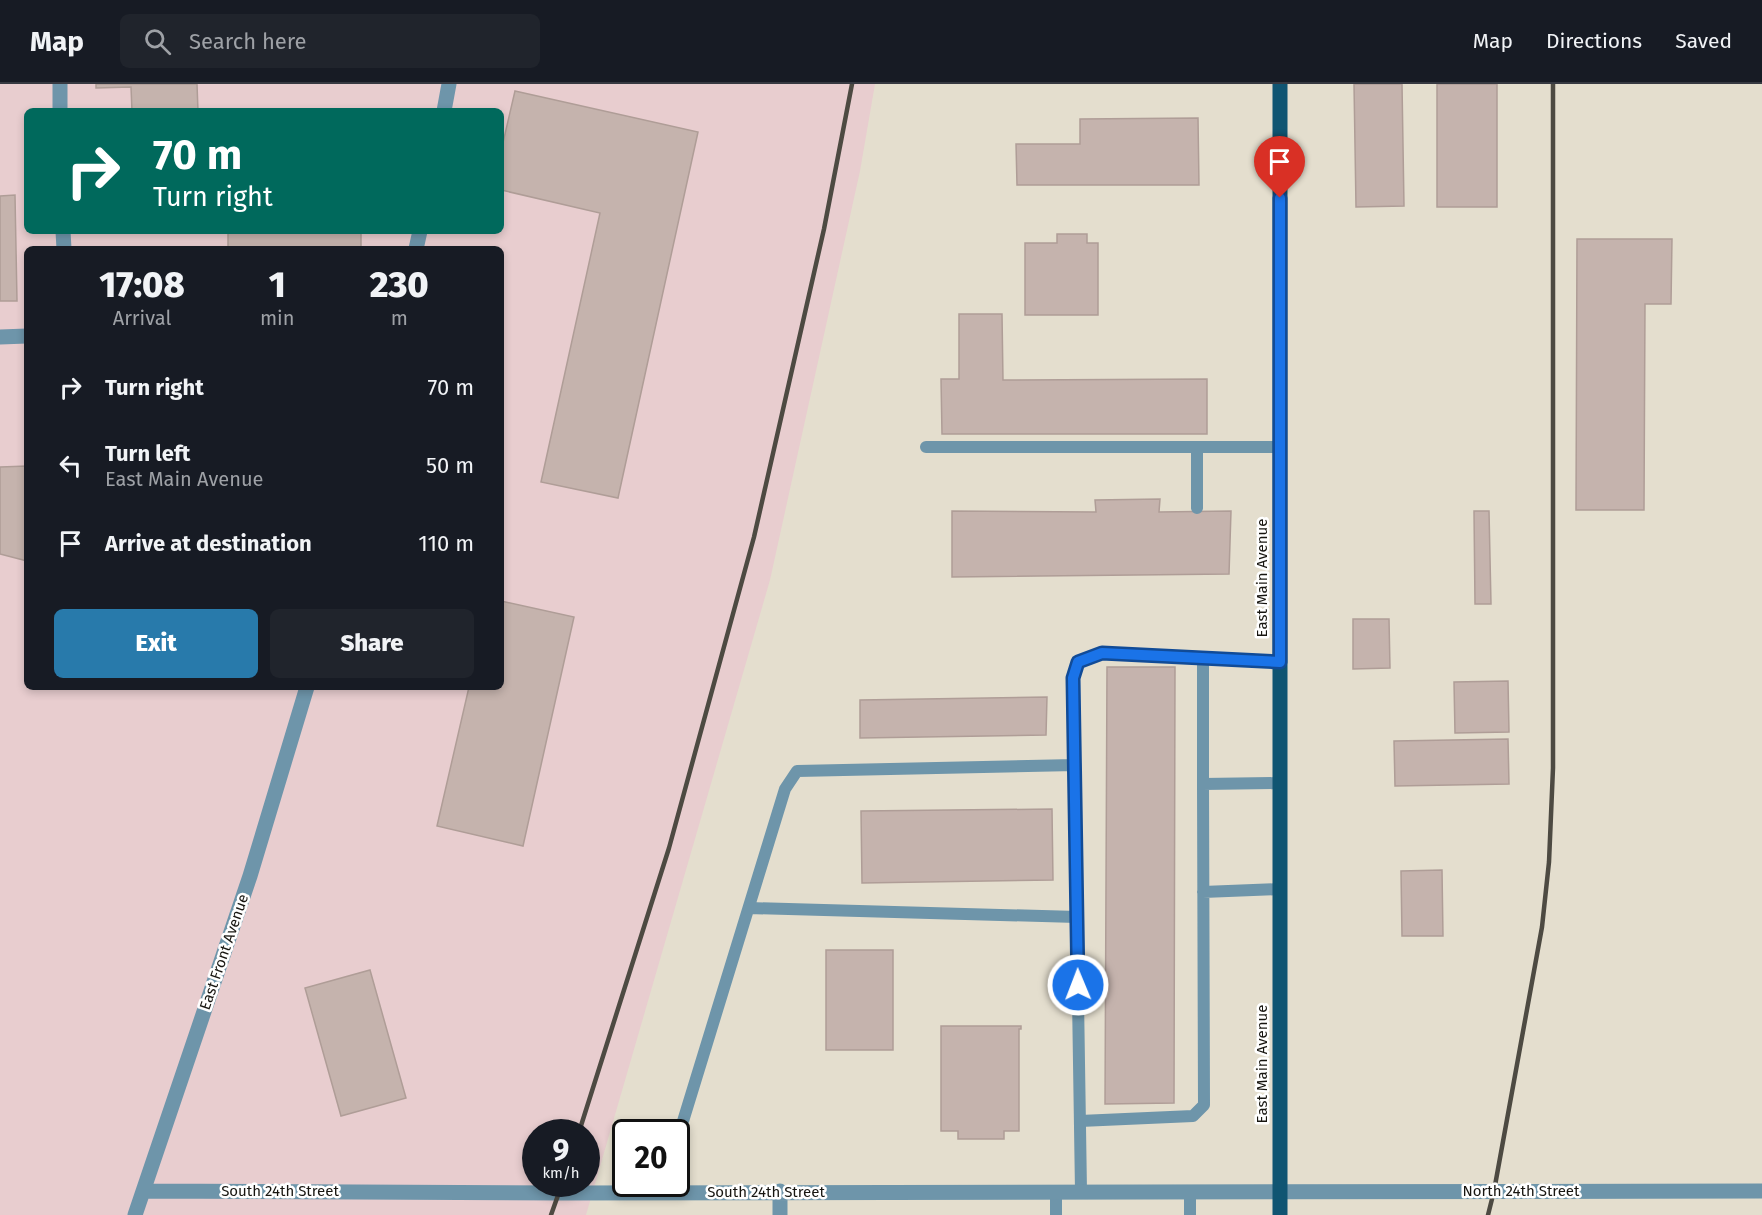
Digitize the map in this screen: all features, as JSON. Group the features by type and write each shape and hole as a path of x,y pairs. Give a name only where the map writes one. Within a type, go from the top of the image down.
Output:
{"main road":[{"name":"East Main Avenue","path":"1280,84 1280,1215"}],"street":[{"path":"60,84 60,108"},
{"path":"445,108 449,84"},
{"path":"0,337 24,336"},
{"name":"East Front Avenue","path":"135,1215 250,876 306,690"},
{"name":"South 24th Street","path":"144,1191 612,1188"},
{"name":"South 24th Street","path":"690,1189 780,1191 1280,1191"},
{"path":"780,1191 780,1215"},
{"name":"North 24th Street","path":"1280,1191 1762,1191"}],"lane":[{"path":"926,447 1280,447"},
{"path":"1197,447 1197,508"},
{"path":"1081,1191 1073,678 1078,662 1102,653 1280,662"},
{"path":"1080,1121 1193,1116 1204,1105 1203,658"},
{"path":"684,1119 785,789 797,771 1075,765"},
{"path":"1203,784 1280,783"},
{"path":"1203,892 1280,889"},
{"path":"749,908 1077,917"},
{"path":"1056,1191 1056,1215"},
{"path":"1190,1191 1190,1215"}],"shaded area":[{"path":"0,84 875,84 860,171 770,580 600,1167 600,1119 522,1119 522,1197 591,1197 586,1215 0,1215"}],"building":[{"path":"96,84 197,84 198,108 132,108 131,87 96,88"},
{"path":"1354,84 1402,84 1404,206 1356,207"},
{"path":"1437,84 1497,84 1497,207 1437,207"},
{"path":"515,91 698,132 618,498 541,482 600,213 504,191 504,138"},
{"path":"1198,118 1199,185 1017,185 1016,144 1080,144 1080,119"},
{"path":"15,195 17,301 0,301 0,196"},
{"path":"228,234 361,234 361,246 228,246"},
{"path":"1057,234 1087,234 1087,243 1098,243 1098,315 1025,315 1025,243 1057,243"},
{"path":"1577,239 1672,239 1671,304 1645,304 1644,510 1576,510"},
{"path":"959,314 1002,314 1003,380 1207,379 1207,434 942,434 941,379 959,379"},
{"path":"24,466 24,560 0,554 0,467"},
{"path":"1160,499 1159,512 1231,511 1229,574 952,577 952,511 1096,512 1095,500"},
{"path":"1474,511 1489,511 1491,604 1475,604"},
{"path":"504,602 574,617 523,846 437,826 468,690 504,690"},
{"path":"1353,619 1389,619 1390,668 1353,669"},
{"path":"1107,667 1175,667 1174,1103 1105,1104"},
{"path":"1508,681 1509,732 1455,733 1454,682"},
{"path":"1047,697 1046,735 860,738 860,700"},
{"path":"1508,739 1509,784 1395,786 1394,741"},
{"path":"1052,809 1053,880 862,883 861,811"},
{"path":"1442,870 1443,936 1402,936 1401,871"},
{"path":"826,950 893,950 893,1050 826,1050"},
{"path":"370,970 406,1098 341,1116 305,988"},
{"path":"941,1026 1021,1026 1019,1029 1019,1131 1004,1131 1004,1139 958,1139 958,1131 941,1131"}],"railway":[{"path":"583,1119 669,848 754,537 824,229 852,84"},
{"path":"1488,1215 1542,927 1549,862 1553,768 1553,84"},
{"path":"551,1215 557,1197"}],"route":[{"path":"1078,985 1073,678 1078,662 1102,653 1280,662 1280,198"}]}
